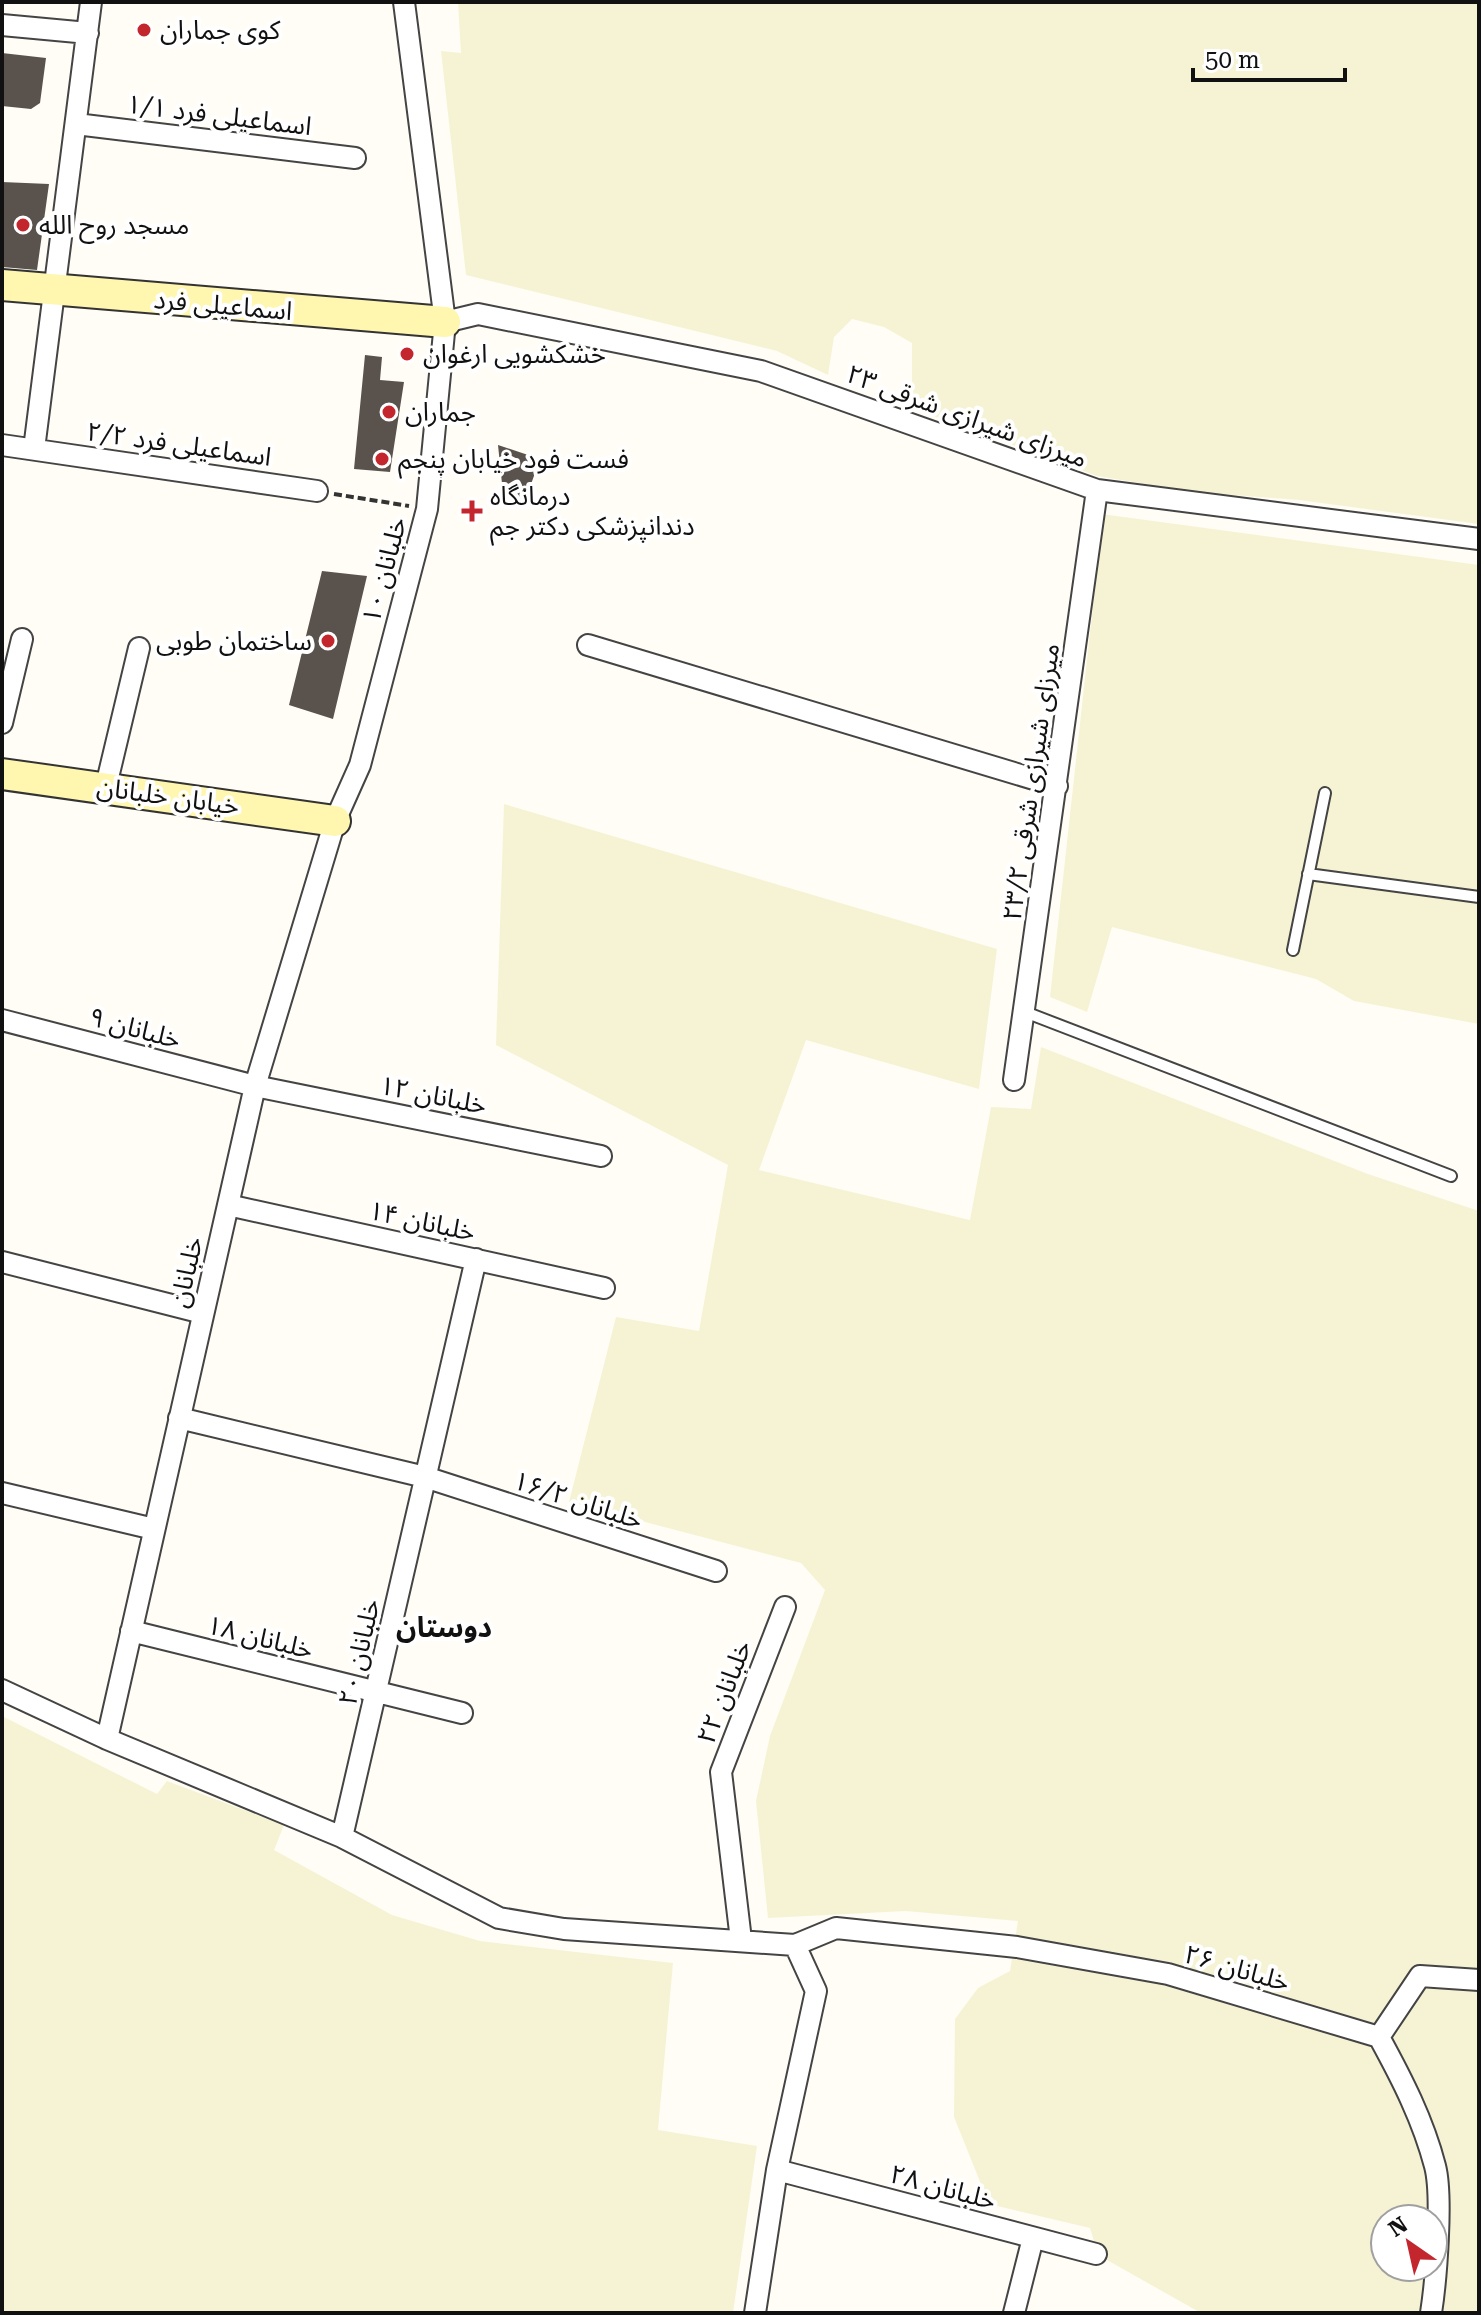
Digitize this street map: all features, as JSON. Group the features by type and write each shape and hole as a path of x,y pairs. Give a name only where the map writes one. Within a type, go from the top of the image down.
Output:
{"street":[{"path":"34,449 91,2"},
{"name":"۱۰ خلبانان","path":"335,821 360,765 427,509 445,322 404,2"},
{"path":"2,25 88,33"},
{"name":"۱/۱ اسماعیلی فرد","path":"76,124 355,158"},
{"name":"اسماعیلی فرد","path":"2,285 56,292 445,322"},
{"name":"۲۳ میرزای شیرازی شرقی","path":"445,322 478,314 761,371 1097,490 1479,539"},
{"name":"۲/۲ اسماعیلی فرد","path":"2,445 317,491"},
{"name":"۲۳/۲ میرزای شیرازی شرقی","path":"1014,1080 1097,490"},
{"path":"2,723 22,639"},
{"path":"588,645 1057,786"},
{"path":"106,786 139,648"},
{"name":"خیابان خلبانان","path":"2,774 106,786 335,821"},
{"name":"خلبانان","path":"107,1739 255,1086 335,821"},
{"name":"۹ خلبانان","path":"2,1020 255,1086"},
{"name":"۱۲ خلبانان","path":"255,1086 601,1156"},
{"name":"۱۴ خلبانان","path":"228,1205 604,1288"},
{"name":"۲۰ خلبانان","path":"342,1837 476,1259"},
{"path":"2,1262 203,1313"},
{"name":"۱۶/۲ خلبانان","path":"179,1418 425,1477 716,1571"},
{"path":"2,1493 154,1529"},
{"name":"۲۲ خلبانان","path":"741,1940 721,1772 785,1607"},
{"name":"۱۸ خلبانان","path":"131,1631 462,1713"},
{"path":"2,1690 107,1739 342,1837 499,1918 564,1929 795,1945 816,1991 777,2170 755,2313"},
{"name":"۲۶ خلبانان","path":"795,1945 836,1928 1017,1947 1168,1974 1379,2037"},
{"path":"1431,2313 1436,2282 1436,2169 1412,2098 1379,2037 1420,1976 1479,1980"},
{"name":"۲۸ خلبانان","path":"777,2170 1096,2254"},
{"path":"1014,2313 1033,2238"}],"lane":[{"path":"1293,950 1325,793"},
{"path":"1308,874 1479,897"},
{"path":"1025,1012 1451,1176"}],"path":[{"path":"317,491 427,509"}],"shaded area":[{"path":"458,2 1479,2 1479,524 1299,500 1193,492 1097,476 912,408 912,343 884,327 852,319 834,337 828,375 777,351 466,275 441,51 461,53"},
{"path":"1094,513 1479,565 1479,1024 1354,1001 1316,979 1112,927 1087,1012 1050,997 1101,532"},
{"path":"504,804 997,949 979,1089 806,1040 759,1170 970,1220 991,1107 1031,1109 1041,1047 1368,1174 1479,1211 1479,2313 1201,2313 1098,2255 1090,2228 989,2204 954,2117 955,2019 978,1988 1010,1971 1018,1921 906,1911 768,1918 756,1801 770,1736 825,1590 801,1563 569,1502 616,1317 699,1331 728,1165 496,1045"},
{"path":"2,1716 157,1794 167,1781 284,1825 274,1850 392,1915 480,1941 673,1963 658,2130 757,2146 733,2313 2,2313"}],"building":[{"path":"2,53 46,58 40,103 31,109 2,106"},
{"name":"مسجد روح الله","path":"2,182 49,184 37,270 2,267"},
{"path":"365,355 382,357 380,380 404,382 390,472 354,469"},
{"path":"498,445 540,459 525,501 503,493"},
{"name":"ساختمان طوبی","path":"322,571 367,576 333,719 289,705"}],"place":[{"name":"کوی جماران","path":"144,30"},
{"name":"مسجد روح الله","path":"23,225"},
{"name":"خشکشویی ارغوان","path":"407,354"},
{"name":"جماران","path":"389,412"},
{"name":"فست فود خیابان پنجم","path":"382,459"},
{"name":"درمانگاه دندانپزشکی دکتر جم","path":"472,511"},
{"name":"ساختمان طوبی","path":"328,641"}],"district":[{"name":"دوستان","path":"444,1627"}]}
